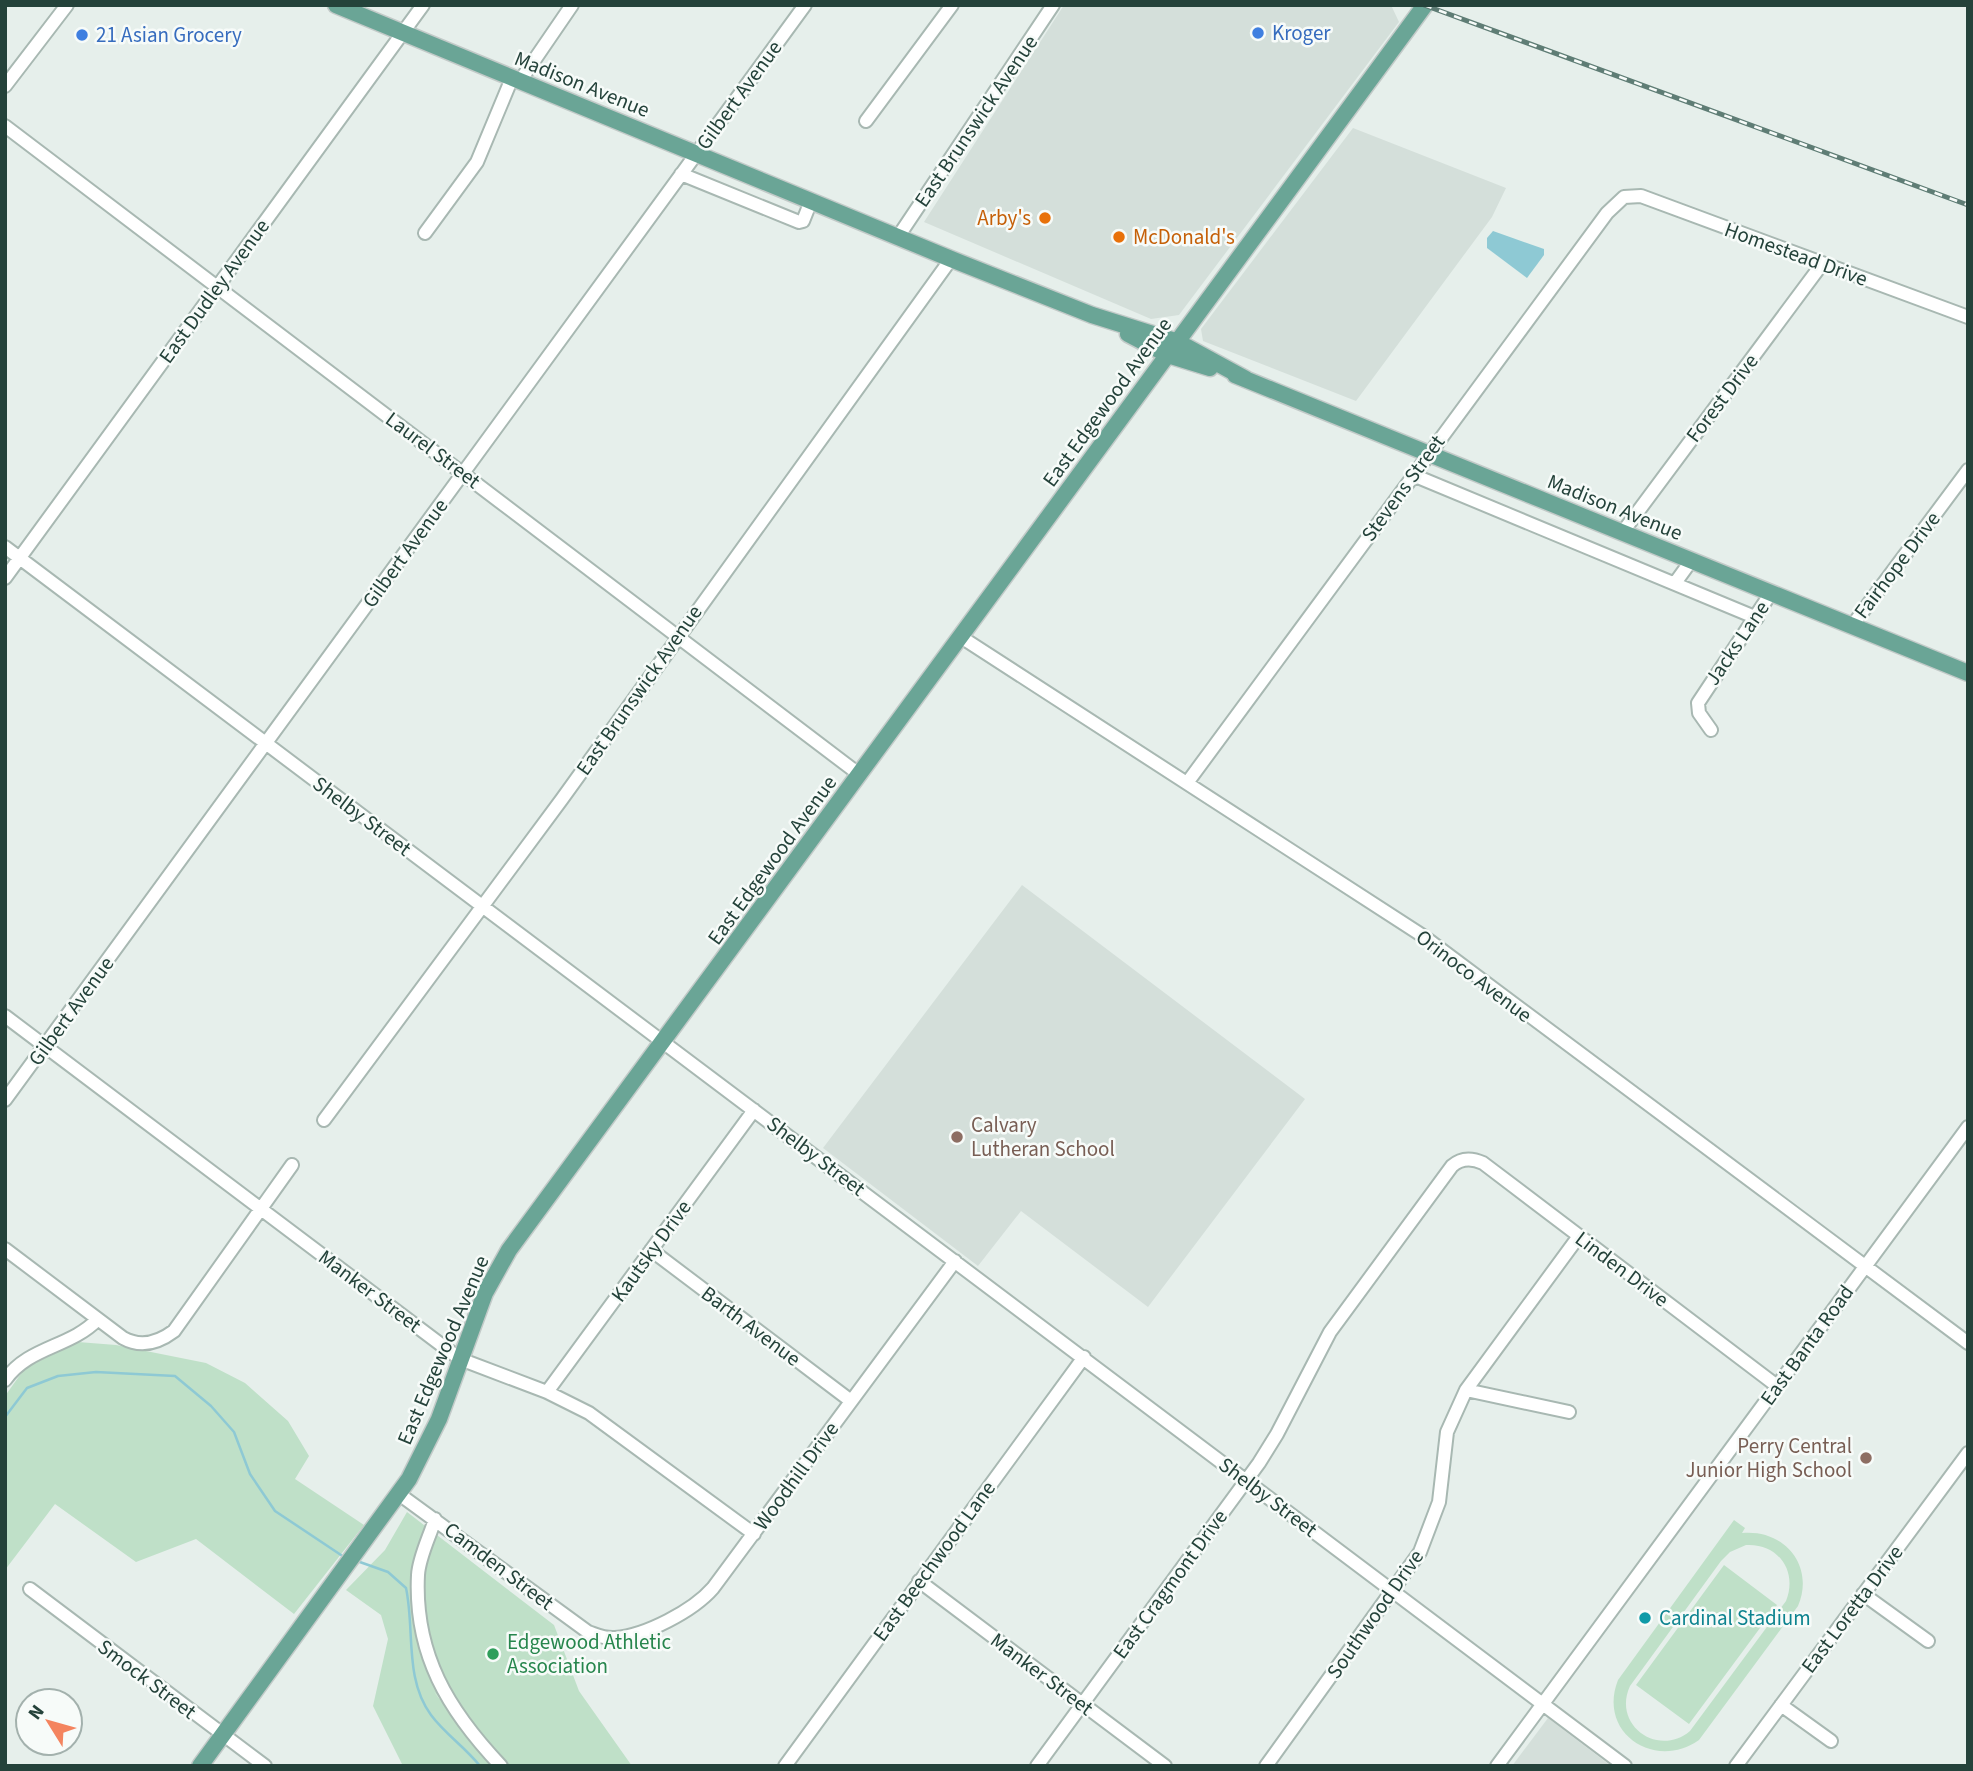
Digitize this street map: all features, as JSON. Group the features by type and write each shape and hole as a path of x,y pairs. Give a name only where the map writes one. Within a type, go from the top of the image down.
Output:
{"main road":[{"name":"Madison Avenue","path":"336,5 1968,673"},
{"name":"East Edgewood Avenue","path":"200,1766 399,1494 432,1435 485,1293 509,1250 1425,5"}],"street":[{"path":"5,86 67,5"},
{"name":"East Dudley Avenue","path":"5,578 423,5"},
{"path":"425,233 477,162 516,80 572,5"},
{"name":"Gilbert Avenue","path":"5,1100 805,5"},
{"path":"866,121 952,5"},
{"name":"East Brunswick Avenue","path":"898,237 1054,5"},
{"name":"Laurel Street","path":"5,127 860,775"},
{"path":"681,174 799,222 803,221 811,201"},
{"name":"Homestead Drive","path":"1624,197 1641,197 1968,317"},
{"name":"Stevens Street","path":"1187,783 1609,210 1624,197"},
{"name":"East Brunswick Avenue","path":"324,1120 951,258"},
{"name":"Forest Drive","path":"1622,533 1822,264"},
{"name":"Fairhope Drive","path":"1852,626 1968,470"},
{"path":"1413,475 1757,618"},
{"name":"Shelby Street","path":"5,547 1625,1766"},
{"path":"1675,583 1691,561"},
{"name":"Jacks Lane","path":"1711,730 1699,713 1698,703 1757,618 1771,593"},
{"name":"Orinoco Avenue","path":"961,637 1423,936 1864,1268 1968,1343"},
{"name":"Manker Street","path":"5,1016 460,1359 547,1392 604,1422 754,1534"},
{"name":"Kautsky Drive","path":"547,1392 754,1110"},
{"name":"East Banta Road","path":"1497,1766 1968,1128"},
{"name":"Linden Drive","path":"1464,1160 1483,1163 1777,1386"},
{"name":"East Cragmont Drive","path":"1037,1766 1277,1434 1321,1347 1341,1315 1452,1167 1464,1160"},
{"path":"5,1249 130,1341 153,1342 174,1331 292,1165"},
{"name":"Southwood Drive","path":"1266,1766 1415,1563 1434,1522 1445,1441 1466,1390 1579,1236"},
{"name":"Barth Avenue","path":"651,1250 852,1401"},
{"name":"Woodhill Drive","path":"600,1637 624,1637 694,1607 713,1588 955,1261"},
{"path":"5,1380 16,1365 32,1354 69,1341 98,1319"},
{"name":"East Beechwood Lane","path":"785,1766 1084,1357"},
{"path":"1466,1390 1569,1412"},
{"name":"East Loretta Drive","path":"1736,1766 1968,1452"},
{"name":"Camden Street","path":"399,1494 576,1624 600,1637"},
{"path":"435,1519 418,1573 421,1635 433,1675 463,1721 501,1766"},
{"name":"Manker Street","path":"919,1581 1165,1766"},
{"name":"Smock Street","path":"30,1590 265,1766"},
{"path":"1863,1594 1928,1641"},
{"path":"1781,1705 1831,1741"}],"shaded area":[{"path":"1064,5 1391,5 1399,22 1179,315 1151,319 924,222"},
{"path":"1353,128 1506,188 1492,217 1356,401 1203,341 1201,329"},
{"path":"1022,885 1305,1099 1148,1307 1021,1211 978,1266 823,1148"},
{"path":"1548,1718 1611,1766 1512,1766"}],"green space":[{"path":"78,1342 116,1345 206,1363 245,1383 288,1421 309,1456 295,1479 364,1525 294,1614 196,1539 136,1562 55,1504 5,1570 5,1396 25,1368"},
{"name":"Edgewood Athletic Association","path":"407,1512 554,1625 579,1691 632,1766 498,1766 463,1722 434,1692 495,1766 403,1766 373,1706 388,1639 381,1615 346,1590 385,1550"},
{"path":"1734,1520 1745,1528 1742,1533 1771,1537 1792,1553 1799,1564 1802,1577 1798,1606 1699,1740 1682,1748 1665,1751 1648,1749 1634,1742 1623,1730 1616,1716 1614,1699 1618,1680","holes":["1746,1545 1757,1546 1776,1554 1787,1570 1789,1590 1786,1601 1690,1731 1665,1741 1652,1739 1641,1733 1627,1713 1626,1700 1630,1686 1721,1561 1730,1552"]},
{"path":"1724,1565 1777,1605 1689,1724 1636,1685"}],"water":[{"path":"1493,231 1544,249 1544,255 1527,278 1487,248 1487,238"}],"waterway":[{"path":"5,1417 27,1388 58,1376 96,1372 175,1376 211,1406 234,1432 250,1474 275,1511 344,1557"},
{"path":"357,1561 388,1572 406,1588 414,1670 423,1701 437,1722 480,1766"}],"railway":[{"path":"1424,5 1968,205"}],"place":[{"name":"Kroger","path":"1258,33"},
{"name":"21 Asian Grocery","path":"82,35"},
{"name":"Arby's","path":"1045,218"},
{"name":"McDonald's","path":"1119,237"},
{"name":"Calvary Lutheran School","path":"957,1137"},
{"name":"Perry Central Junior High School","path":"1866,1458"},
{"name":"Cardinal Stadium","path":"1645,1618"},
{"name":"Edgewood Athletic Association","path":"493,1654"}]}
